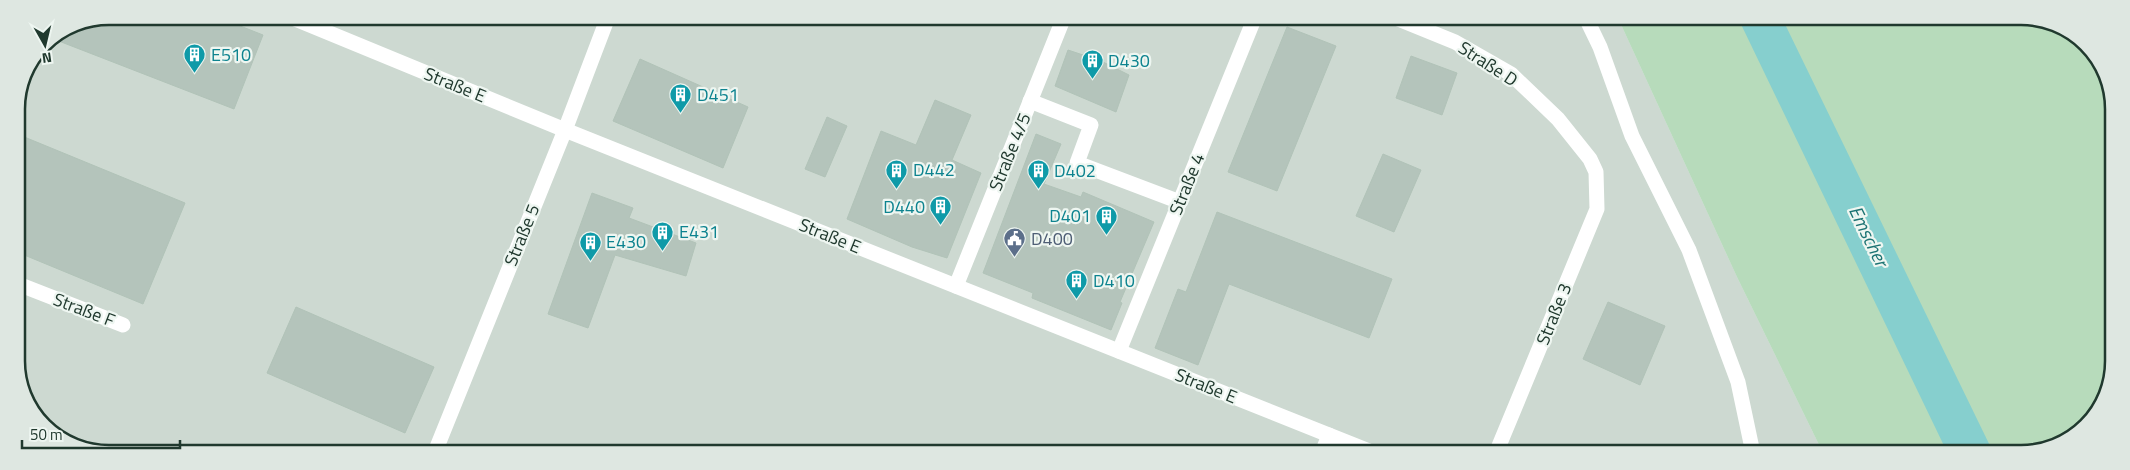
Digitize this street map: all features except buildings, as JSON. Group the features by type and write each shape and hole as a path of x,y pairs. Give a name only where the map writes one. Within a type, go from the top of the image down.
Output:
{"lane":[{"name":"Straße E","path":"310,25 565,130 1354,445"},
{"name":"Straße 5","path":"438,445 565,130 605,25"},
{"name":"Straße 4/5","path":"956,286 1061,25"},
{"name":"Straße 4","path":"1119,351 1252,25"},
{"name":"Straße D","path":"1414,25 1446,38 1511,74 1558,119 1590,159 1596,172"},
{"path":"1589,25 1600,47 1632,136 1689,250 1738,382 1751,445"},
{"path":"1030,101 1091,125 1077,163 1180,202"},
{"name":"Straße 3","path":"1499,445 1597,209 1596,172"},
{"name":"Straße F","path":"25,287 123,325"},
{"path":"1325,445 1329,435"}],"shaded area":[{"path":"109,25 1621,25 1737,277 1819,445 109,445 82,441 58,428 42,412 29,388 25,361 25,104 31,77 39,62 50,50 62,39 77,31"}],"green space":[{"path":"1621,25 2021,25 2048,29 2068,39 2091,62 2101,82 2105,109 2105,361 2101,388 2094,403 2084,416 2068,431 2053,439 2026,445 1819,445 1737,277"}],"water":[{"name":"Emscher","path":"1741,25 1785,25 1990,445 1944,445"}],"place":[{"name":"E510","path":"195,74"},
{"name":"D430","path":"1092,80"},
{"name":"D451","path":"681,114"},
{"name":"D442","path":"897,189"},
{"name":"D402","path":"1038,190"},
{"name":"D440","path":"941,226"},
{"name":"D401","path":"1107,235"},
{"name":"E431","path":"663,251"},
{"name":"D400","path":"1015,258"},
{"name":"E430","path":"590,261"},
{"name":"D410","path":"1077,300"}]}
